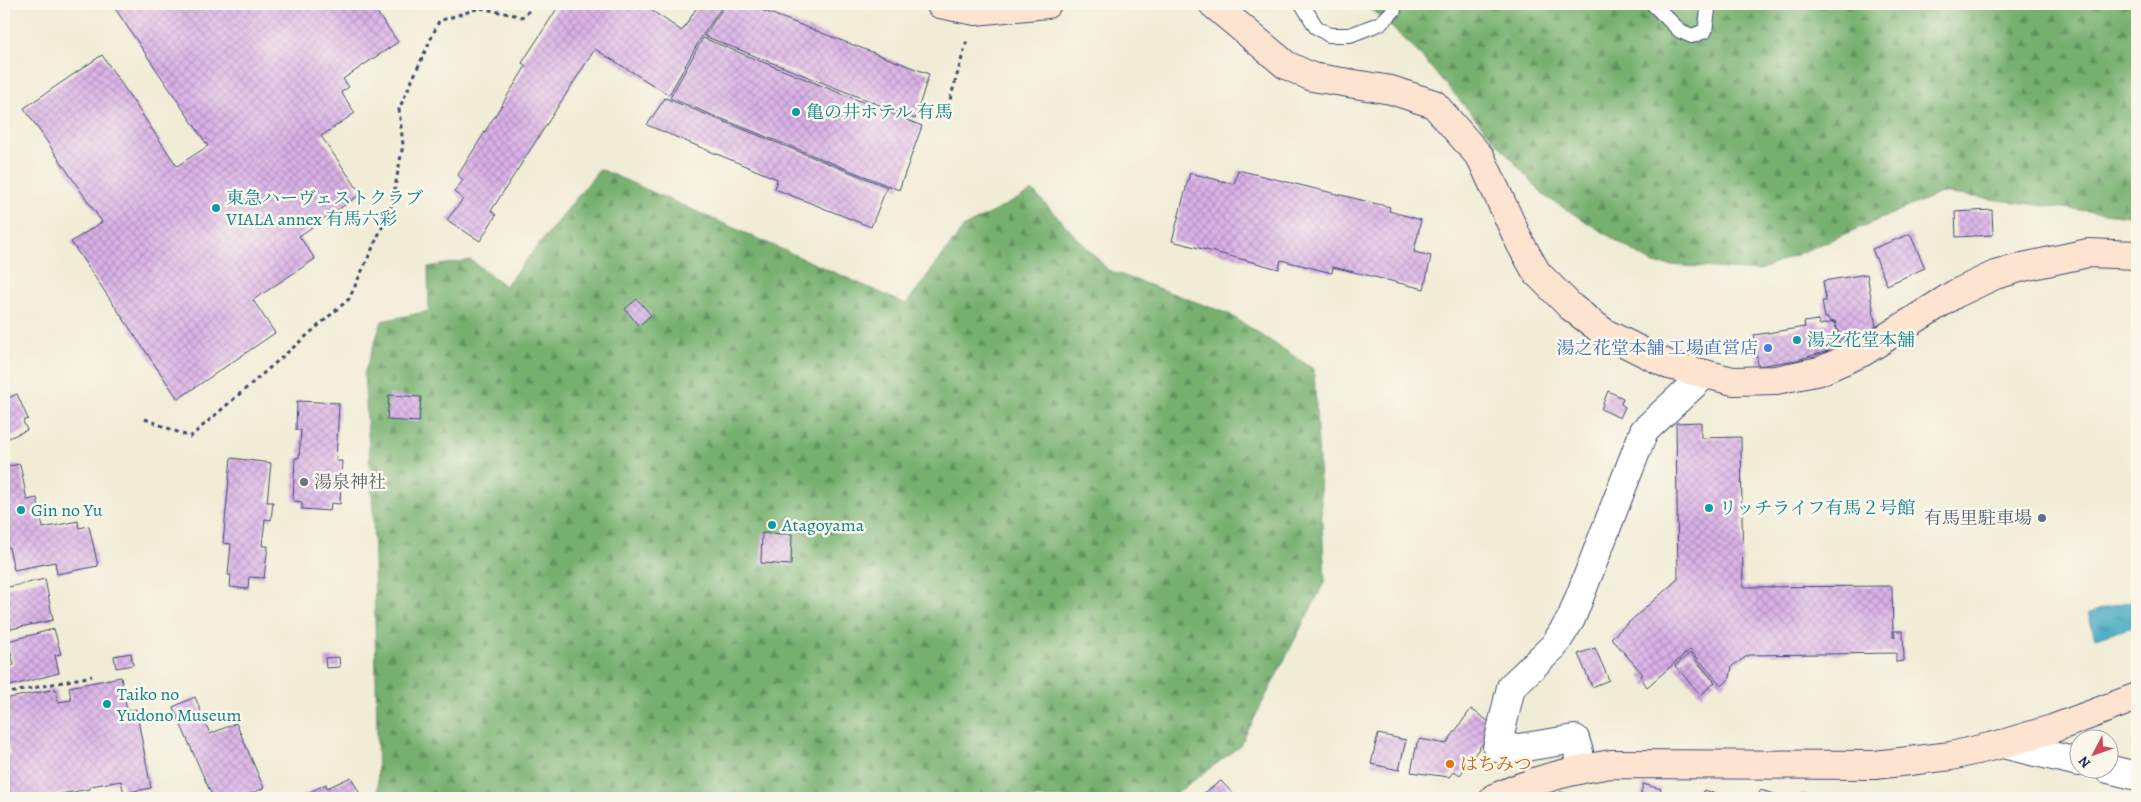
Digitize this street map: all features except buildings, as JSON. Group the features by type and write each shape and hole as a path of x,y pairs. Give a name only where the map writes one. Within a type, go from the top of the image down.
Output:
{"street":[{"path":"940,4 975,10 1046,4"},
{"path":"1213,4 1286,65 1294,69 1312,77 1391,90 1434,104 1481,158 1520,243 1537,273 1571,307 1605,333 1669,365 1733,381 1776,380 1820,371 1863,352 1955,294 1995,275 2022,266 2088,253 2137,255"},
{"path":"1578,769 1579,752 1575,739 1506,750 1497,748 1511,687 1554,646 1571,619 1644,431 1705,374"},
{"path":"1494,798 1510,790 1578,769 1611,764 1874,765 1951,756 2002,744 2052,729 2137,697"},
{"path":"2002,744 2068,760"},
{"path":"2118,771 2137,776"}],"lane":[{"path":"1302,4 1316,27 1329,35 1350,35 1381,24 1394,10 1394,4"},
{"path":"1653,4 1680,31 1692,36 1705,31 1709,4"}],"path":[{"path":"145,420 190,437 349,299 391,208 403,145 400,109 439,21 480,8 524,17 534,4"},
{"path":"948,107 975,10"},
{"path":"4,694 92,676"}],"green space":[{"path":"1366,4 2137,4 2137,217 1941,193 1758,271 1654,264 1543,195 1412,46"},
{"path":"600,169 906,304 964,227 1033,191 1108,270 1229,314 1314,369 1325,581 1240,746 1170,798 375,798 378,790 373,509 364,374 382,321 429,311 428,267 471,260 505,286"}],"water":[{"path":"2137,599 2137,626 2095,638 2088,613"}],"place":[{"name":"亀の井ホテル 有馬","path":"796,112"},
{"name":"東急ハーヴェストクラブ VIALA annex 有馬六彩","path":"216,208"},
{"name":"湯之花堂本舗","path":"1797,340"},
{"name":"湯之花堂本舗 工場直営店","path":"1768,348"},
{"name":"湯泉神社","path":"304,482"},
{"name":"リッチライフ有馬２号館","path":"1709,508"},
{"name":"Gin no Yu","path":"21,510"},
{"name":"有馬里駐車場","path":"2042,518"},
{"name":"Atagoyama","path":"772,525"},
{"name":"Taiko no Yudono Museum","path":"107,704"},
{"name":"はちみつ","path":"1450,764"}]}
